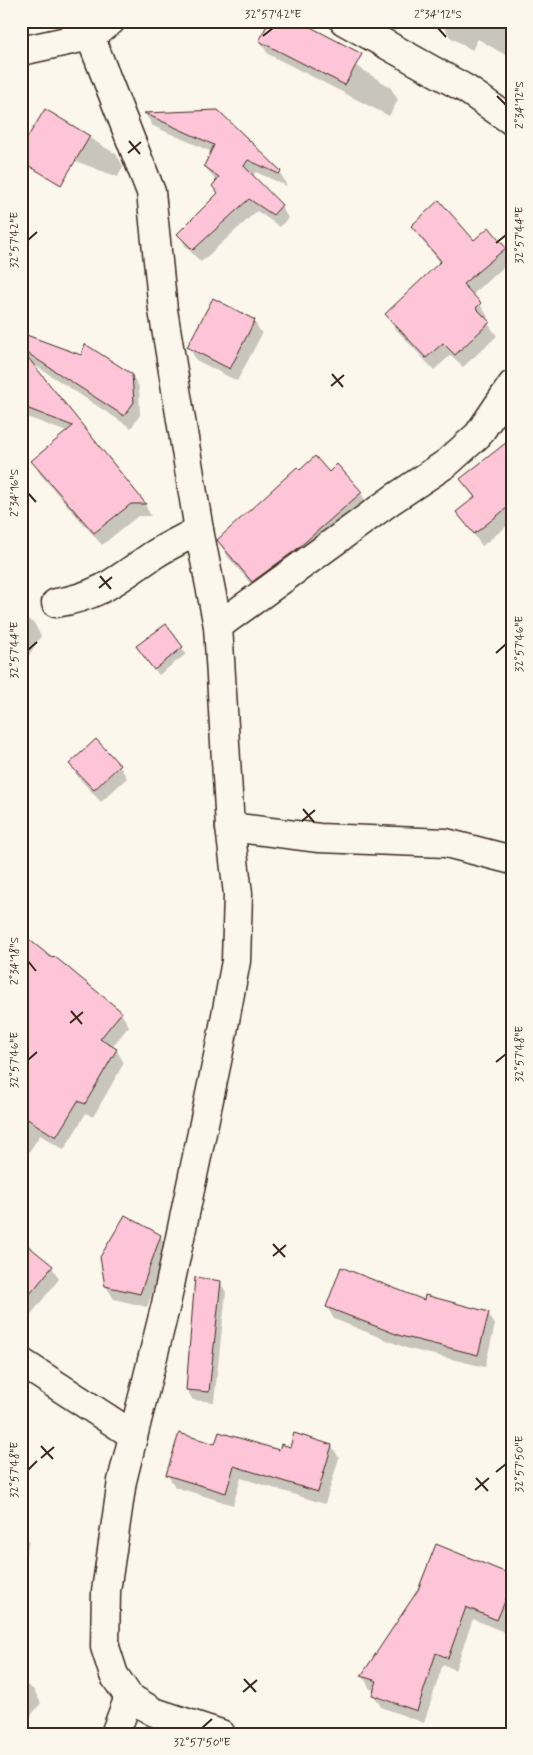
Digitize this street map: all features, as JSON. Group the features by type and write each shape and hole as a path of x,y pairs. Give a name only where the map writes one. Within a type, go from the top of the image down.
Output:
{"street":[{"path":"344,21 466,89 512,121"},
{"path":"21,51 100,29 151,192 164,310 200,530 218,626 230,827 238,894 236,961 221,1042 168,1294 122,1480 106,1591 105,1647 114,1676 129,1697 154,1712 221,1734"},
{"path":"218,626 393,499 447,464 478,435 512,385"},
{"path":"56,603 81,599 116,582 156,554 200,530"},
{"path":"230,827 319,838 446,843 512,860"},
{"path":"21,1362 133,1435"},
{"path":"114,1734 129,1697"}],"building":[{"path":"269,21 299,21 362,54 345,85 259,41"},
{"path":"45,109 90,136 61,185 21,161 21,148"},
{"path":"218,110 281,171 279,174 248,160 244,166 282,205 273,215 249,199 193,250 177,234 218,193 212,186 219,177 204,166 214,145 144,113"},
{"path":"439,200 474,240 489,227 506,248 463,284 481,303 476,308 490,322 455,355 443,343 426,358 385,314 441,261 411,226"},
{"path":"213,298 255,320 230,369 187,347"},
{"path":"21,333 81,355 85,344 132,374 134,402 124,416 21,349"},
{"path":"21,349 146,504 131,504 94,533 31,461 73,426 21,406"},
{"path":"512,438 512,504 474,534 456,512 475,497 460,479"},
{"path":"315,456 329,472 337,464 362,492 297,549 252,582 217,540 297,467 300,470"},
{"path":"166,624 183,647 154,670 136,646"},
{"path":"96,739 120,765 94,790 69,764"},
{"path":"21,933 52,958 54,956 122,1012 100,1039 117,1049 85,1104 78,1101 56,1137 21,1115"},
{"path":"125,1215 161,1235 140,1294 105,1286 100,1257"},
{"path":"21,1240 53,1266 21,1305"},
{"path":"341,1267 424,1300 425,1295 489,1312 478,1355 401,1336 326,1307"},
{"path":"195,1277 221,1281 209,1392 186,1390"},
{"path":"219,1432 279,1450 281,1444 290,1447 294,1433 332,1445 318,1492 234,1466 226,1493 166,1475 179,1433 215,1444"},
{"path":"436,1544 512,1575 512,1585 497,1620 466,1607 448,1658 436,1653 417,1711 372,1695 377,1681 361,1676 418,1590"}]}
